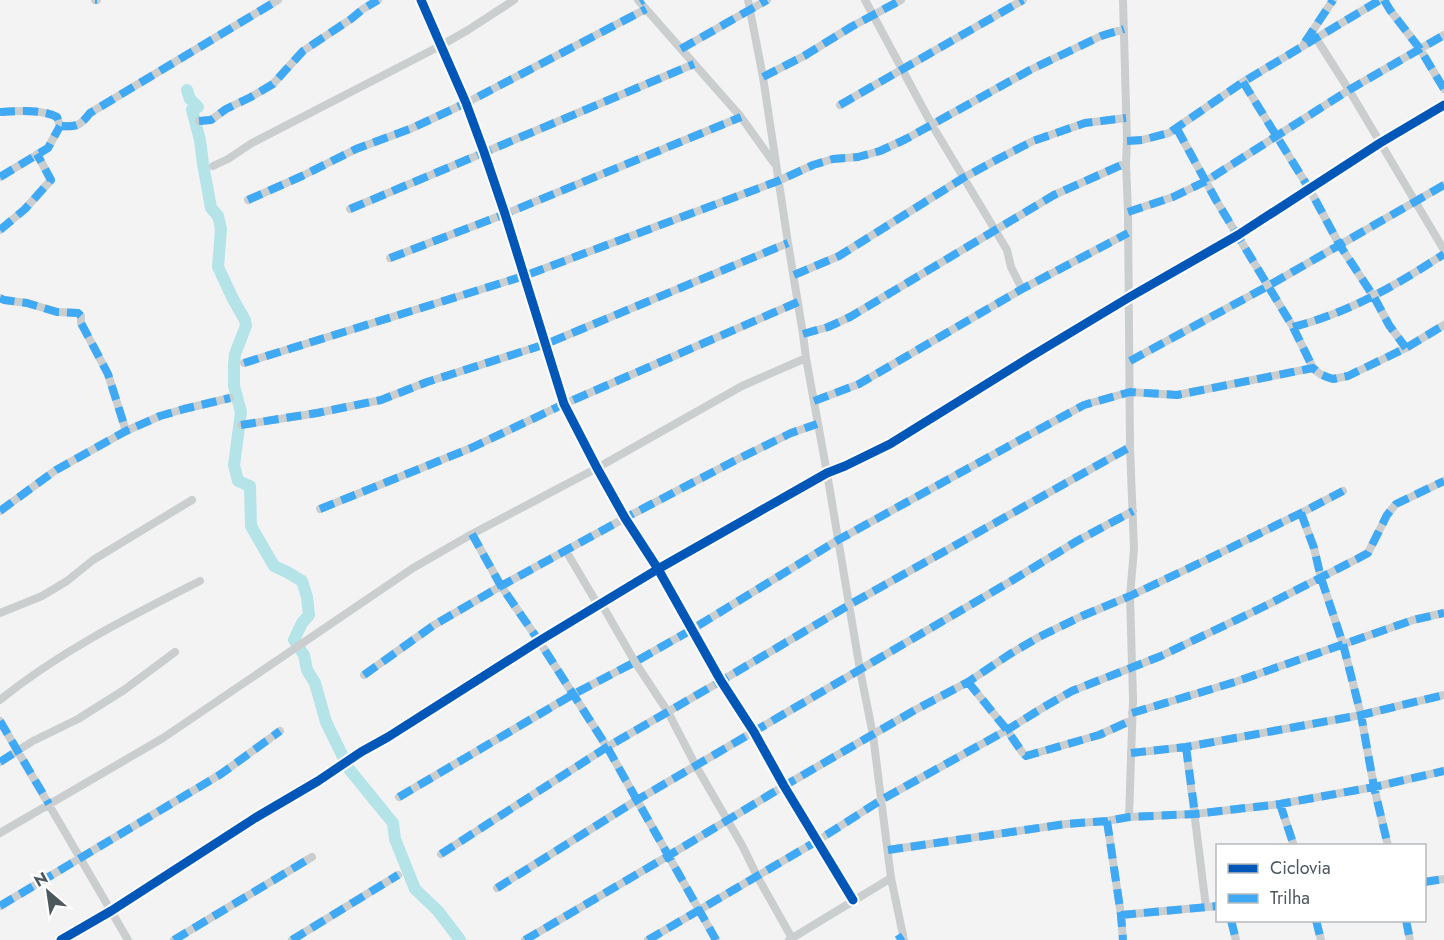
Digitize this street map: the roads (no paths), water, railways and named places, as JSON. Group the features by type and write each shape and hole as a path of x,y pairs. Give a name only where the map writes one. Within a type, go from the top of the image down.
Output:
{"street":[{"path":"60,126 71,127 82,124 90,113 278,0"},
{"path":"199,121 211,120 225,109 273,84 303,51 378,0"},
{"path":"421,0 484,152 564,404 625,518 853,900"},
{"path":"213,166 252,143 440,46 514,0"},
{"path":"681,49 717,27 737,18 749,5 767,0"},
{"path":"865,0 932,124 1007,250 1011,267 1022,289"},
{"path":"763,77 804,57 851,27 901,0"},
{"path":"840,105 1023,0"},
{"path":"1123,0 1130,447 1134,549 1130,596 1132,717 1129,817"},
{"path":"1302,47 1333,0"},
{"path":"1127,141 1154,138 1177,129 1244,82 1382,0 1420,49 1444,89"},
{"path":"248,200 356,149 410,129 465,103 642,3 741,117 776,166"},
{"path":"749,5 763,77 806,358 873,735 901,939"},
{"path":"244,363 524,276 778,181 813,165 880,151 906,139 1039,65 1101,36 1124,29"},
{"path":"1128,212 1173,197 1206,182 1349,90 1444,35"},
{"path":"1316,38 1444,249"},
{"path":"350,208 694,64"},
{"path":"1244,82 1389,325 1406,348"},
{"path":"61,940 111,911 255,818 318,782 361,752 599,604 827,473 890,444 1128,298 1238,235 1380,143 1444,105"},
{"path":"0,112 21,111 52,114 57,117 60,126 48,148 0,177"},
{"path":"390,258 505,214 741,117"},
{"path":"794,274 839,256 963,178 1033,141 1085,123 1126,118"},
{"path":"1177,129 1293,327 1313,368 1320,374 1333,378 1348,376 1406,348 1444,326"},
{"path":"0,230 25,209 51,180 37,154"},
{"path":"803,333 828,327 850,317 1054,195 1126,164"},
{"path":"1130,361 1268,286 1444,185"},
{"path":"814,401 859,384 1022,289 1128,233"},
{"path":"241,425 381,400 427,382 546,344 788,243"},
{"path":"1293,327 1374,297 1444,254"},
{"path":"0,297 4,300 27,303 57,312 78,313 81,316 81,323 108,374 126,431"},
{"path":"320,509 471,448 564,404 798,302"},
{"path":"0,833 164,738 413,568 742,386 806,358"},
{"path":"399,797 573,695 691,630 838,540 1084,405 1130,393 1177,395 1313,368"},
{"path":"0,511 72,459 126,431 160,416 230,398"},
{"path":"364,675 434,625 501,586 625,518 755,451 791,433 818,424"},
{"path":"441,854 606,747 849,605 1130,447"},
{"path":"648,940 817,841 881,800 1072,691 1171,651 1321,578 1368,552 1395,504 1444,481"},
{"path":"525,940 784,786 968,682 993,664 1039,637 1130,596 1344,491"},
{"path":"0,613 42,596 67,581 93,560 192,500"},
{"path":"497,888 637,800 1077,541 1133,511"},
{"path":"1301,513 1343,644 1361,716 1374,788 1388,844"},
{"path":"472,534 501,586 606,747 716,940"},
{"path":"566,551 668,712 791,939 891,878"},
{"path":"0,700 55,661 123,621 200,581"},
{"path":"968,682 1026,756 1099,735 1132,717 1413,620 1444,613"},
{"path":"0,762 33,741 78,719 124,690 175,652"},
{"path":"1131,753 1186,747 1361,716 1444,695"},
{"path":"0,721 128,940"},
{"path":"0,906 221,774 280,731"},
{"path":"1186,747 1206,907"},
{"path":"888,850 1066,824 1129,817 1195,814 1280,804 1374,788 1444,771"},
{"path":"1280,804 1293,844"},
{"path":"1107,821 1122,915 1123,940"},
{"path":"174,940 312,857"},
{"path":"292,940 398,875"},
{"path":"1426,882 1444,879"},
{"path":"1122,915 1216,906"},
{"path":"1231,922 1236,940"},
{"path":"1316,922 1322,940"},
{"path":"1406,922 1410,940"}],"waterway":[{"path":"187,90 190,99 198,107 192,110 200,140 211,208 218,216 221,229 218,267 246,326 235,354 234,365 234,386 241,412 234,465 238,481 250,486 251,526 274,566 302,581 309,615 302,623 294,640 304,655 307,670 315,683 326,722 349,769 393,823 395,839 415,889 438,911 460,940"}]}
